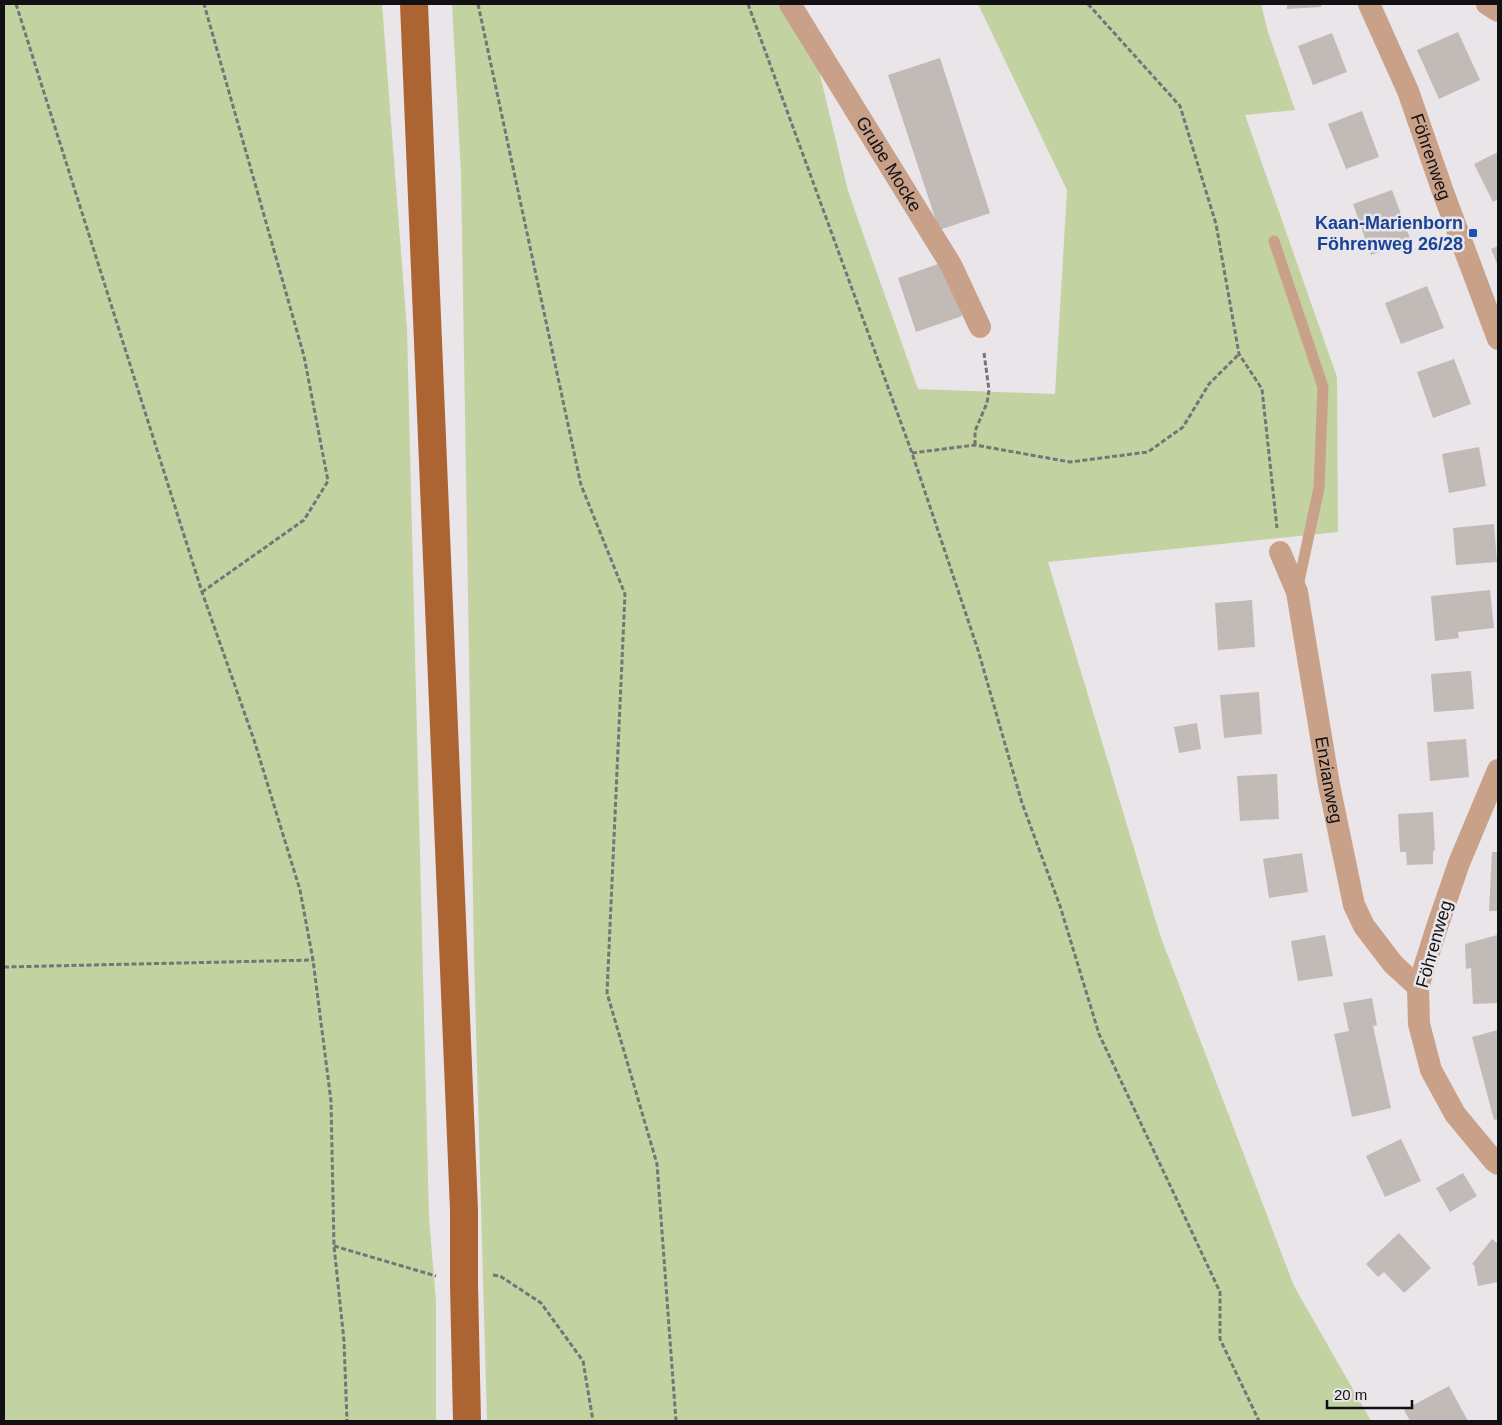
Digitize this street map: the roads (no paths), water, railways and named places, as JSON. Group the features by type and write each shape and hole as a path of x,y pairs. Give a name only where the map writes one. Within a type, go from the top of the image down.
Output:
{"main road":[{"path":"414,4 464,1210 467,1421"}],"street":[{"name":"Grube Mocke","path":"790,4 951,265 980,327"},
{"name":"Föhrenweg","path":"1369,4 1408,91 1443,192 1498,339"},
{"path":"1487,4 1498,11"},
{"name":"Enzianweg","path":"1280,552 1296,592 1329,785 1354,905 1364,926 1393,964 1418,988"},
{"name":"Föhrenweg","path":"1498,770 1459,863 1418,988 1419,1024 1431,1070 1455,1114 1494,1162 1498,1164"}],"lane":[{"path":"1274,241 1323,387 1318,488 1296,592"}],"place":[{"name":"Kaan-Marienborn Föhrenweg 26/28","path":"1473,233"}]}
